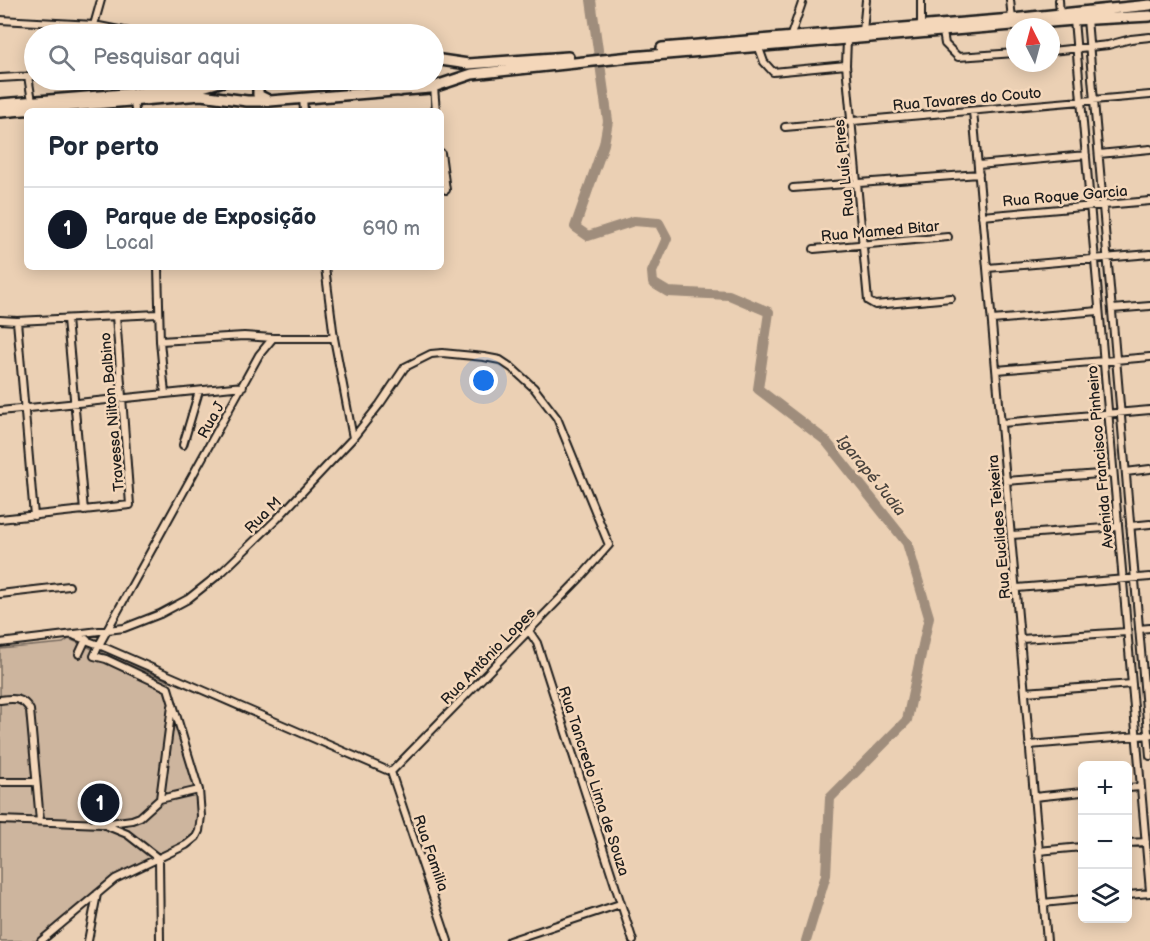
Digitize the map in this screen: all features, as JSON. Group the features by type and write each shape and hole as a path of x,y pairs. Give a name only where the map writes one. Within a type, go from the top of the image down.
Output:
{"highway":[{"path":"1024,18 1150,5"},
{"path":"1129,7 1126,10 1129,18"},
{"path":"630,54 759,48 1074,20 1150,16"},
{"path":"444,84 472,74 551,62 863,31 1006,19"},
{"path":"444,60 468,64 551,62"},
{"path":"0,104 173,90"},
{"path":"258,90 258,95 270,101"},
{"path":"45,108 201,95 247,101 270,101 408,90"},
{"path":"0,112 24,110"}],"street":[{"path":"94,24 100,0"},
{"path":"790,39 803,0"},
{"path":"863,31 866,0"},
{"path":"921,0 921,26"},
{"path":"1010,0 1012,18"},
{"path":"1059,0 1060,15"},
{"name":"Avenida Francisco Pinheiro","path":"1087,19 1139,629 1147,683 1150,756"},
{"path":"0,20 75,24"},
{"name":"Avenida Francisco Pinheiro","path":"1074,20 1150,892"},
{"path":"943,32 945,44 958,57 1006,54"},
{"path":"1060,50 1090,48 1150,37"},
{"name":"Rua Luís Pires","path":"848,40 846,65 868,301 873,305 951,298"},
{"path":"759,48 764,62 773,72 846,65"},
{"path":"0,78 24,76"},
{"path":"32,90 32,101"},
{"path":"434,90 436,108"},
{"name":"Rua Tavares do Couto","path":"785,127 1150,95"},
{"path":"303,98 304,108"},
{"path":"134,100 135,108"},
{"name":"Rua Euclides Teixeira","path":"973,111 1047,941"},
{"path":"1099,154 1150,149"},
{"path":"978,165 1086,154"},
{"path":"793,188 979,174"},
{"path":"444,175 446,190"},
{"name":"Rua Roque Garcia","path":"982,216 1150,201"},
{"name":"Rua Mamed Bitar","path":"814,249 948,237"},
{"path":"988,268 1150,254"},
{"path":"158,270 158,314 165,394"},
{"path":"325,270 334,338 353,438"},
{"path":"1112,309 1150,306"},
{"path":"992,320 1099,310"},
{"path":"0,320 158,314"},
{"name":"Travessa Nilton Balbino","path":"84,511 130,505 132,502 116,316"},
{"path":"0,519 84,511 67,319"},
{"path":"17,321 34,516"},
{"path":"160,341 244,336 334,338"},
{"name":"Rua J","path":"106,631 259,356 273,338"},
{"name":"Rua M","path":"0,643 106,631 138,623 188,599 222,572 277,519 353,438 405,368 412,362 431,354 442,353 500,360 534,387 557,418 609,545 602,555"},
{"path":"997,370 1150,357"},
{"path":"0,411 243,386"},
{"name":"Rua J","path":"183,445 199,391"},
{"path":"1002,423 1150,410"},
{"path":"1126,472 1150,469"},
{"path":"1006,482 1113,473"},
{"path":"1131,526 1150,524"},
{"path":"1012,535 1118,527"},
{"name":"Rua Antônio Lopes","path":"390,772 602,555"},
{"path":"1017,588 1150,577"},
{"path":"0,594 69,586"},
{"path":"1139,629 1150,628"},
{"path":"41,941 115,879 186,845 200,831 199,790 172,703 171,693 163,684 94,656 106,631"},
{"name":"Rua Tancredo Lima de Souza","path":"529,631 537,643 633,941"},
{"path":"1021,639 1127,632"},
{"path":"73,635 390,772"},
{"path":"79,654 86,639"},
{"path":"1025,692 1132,684"},
{"path":"0,700 21,699 30,710 40,821"},
{"path":"160,799 172,703"},
{"path":"1029,745 1149,735"},
{"name":"Rua Familia","path":"390,772 448,941"},
{"path":"0,782 36,782"},
{"path":"1132,788 1141,787"},
{"path":"0,820 102,824 132,820 140,818 160,799 199,790"},
{"path":"1034,797 1078,793"},
{"path":"102,824 127,834 159,859 160,941"},
{"path":"1132,843 1146,842"},
{"path":"1038,851 1078,847"},
{"path":"1132,894 1150,892"},
{"path":"88,941 98,894"},
{"path":"1043,903 1078,900"},
{"path":"509,941 620,904"}],"shaded area":[{"path":"69,639 169,681 197,781 200,823 196,837 115,879 41,941 0,941 0,649 63,643"}],"waterway":[{"name":"Igarapé Judia","path":"591,0 608,121 604,144 575,227 588,236 634,221 659,223 667,238 652,272 653,283 668,292 729,295 769,312 758,389 825,440 907,543 929,617 907,720 830,798 826,875 806,941"}],"place":[{"name":"Parque de Exposição","path":"100,803"}]}
